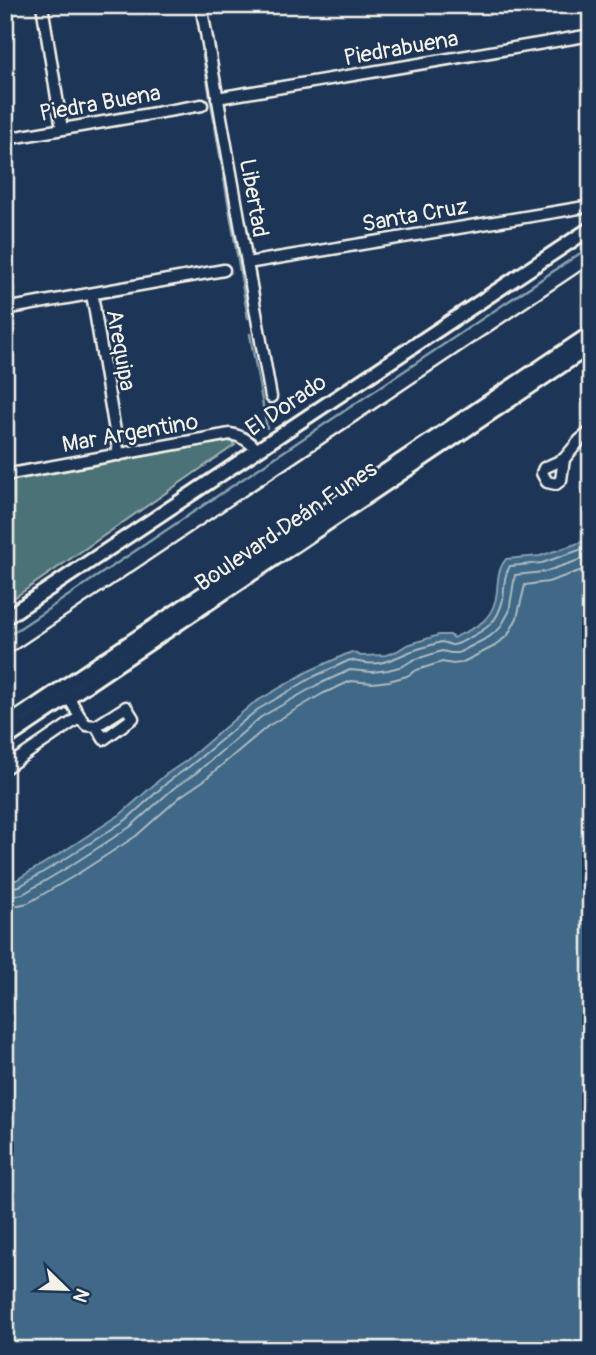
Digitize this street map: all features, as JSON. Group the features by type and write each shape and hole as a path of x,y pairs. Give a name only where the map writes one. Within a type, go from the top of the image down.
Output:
{"main road":[{"name":"El Dorado","path":"5,618 591,228"},
{"name":"Boulevard Deán Funes","path":"5,726 591,333"},
{"name":"Boulevard Deán Funes","path":"5,740 591,346"}],"street":[{"path":"42,5 62,129"},
{"name":"Libertad","path":"201,5 271,397"},
{"name":"Piedrabuena","path":"217,98 591,35"},
{"name":"Piedra Buena","path":"5,139 202,105"},
{"name":"Santa Cruz","path":"247,263 591,206"},
{"path":"5,309 224,270"},
{"name":"Arequipa","path":"92,294 119,454"},
{"path":"564,459 591,431"},
{"name":"Mar Argentino","path":"5,475 230,434 251,442 257,450"},
{"path":"69,698 86,725 96,726"},
{"path":"5,768 80,717"}],"green space":[{"path":"229,441 235,445 5,604 5,482"}],"water":[{"path":"591,539 591,1350 5,1350 5,882 16,880 121,814 252,704 309,671 349,653 361,656 386,655 439,635 450,635 453,638 470,630 483,622 492,609 500,570 506,559 540,556"}],"waterway":[{"path":"194,5 196,14"},
{"path":"199,29 200,35"},
{"path":"202,50 248,318"},
{"path":"5,638 591,246"},
{"path":"250,334 267,428"}],"railway":[{"path":"5,657 591,264"}]}
